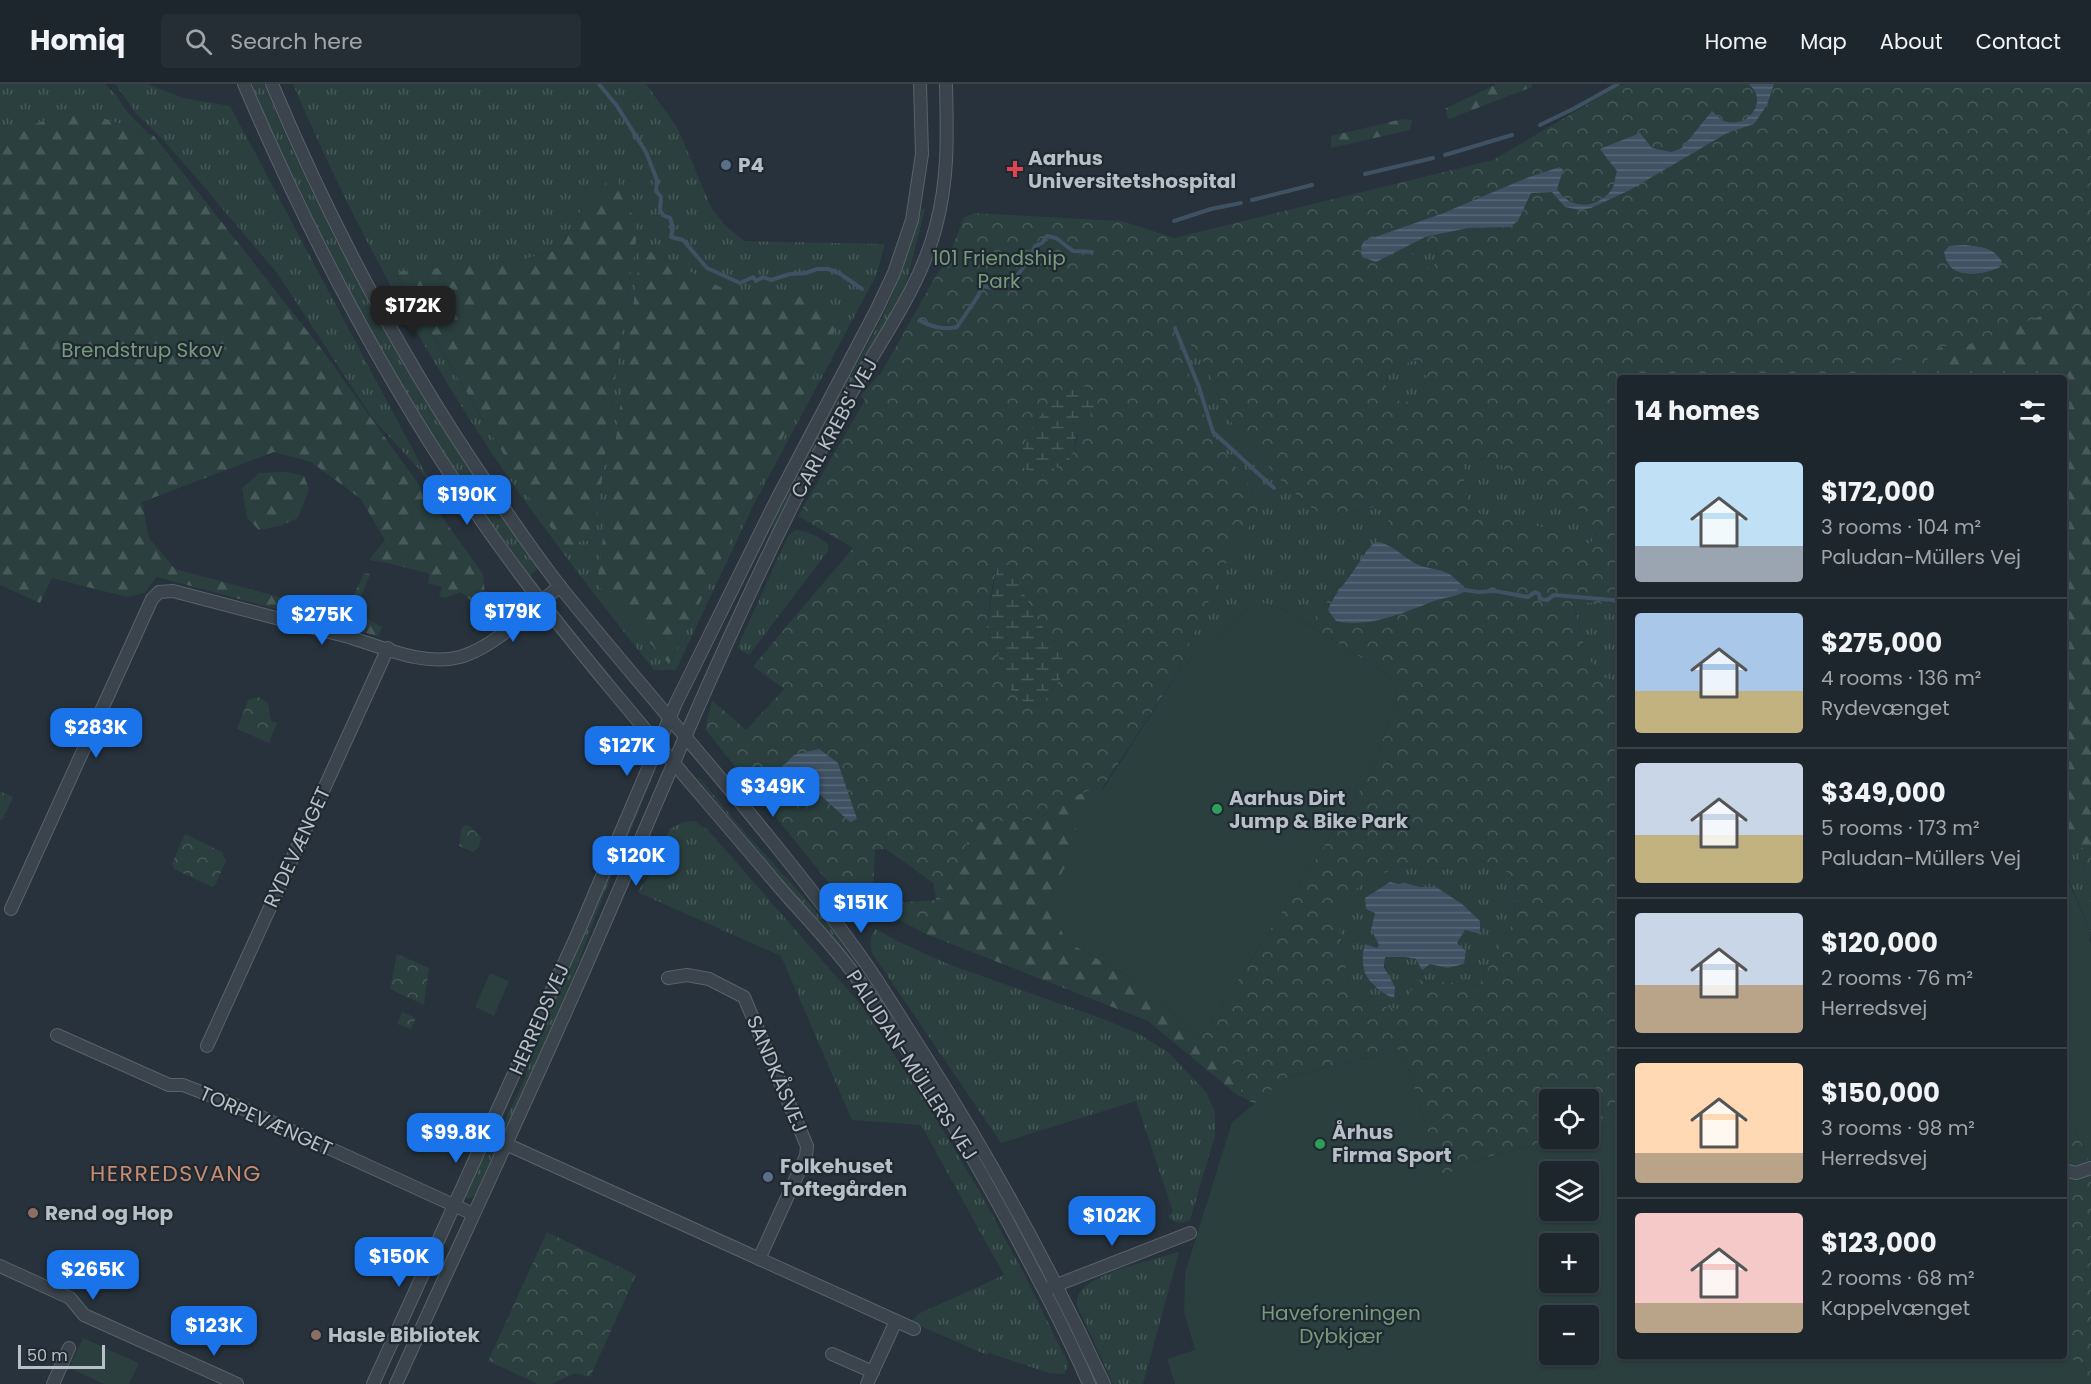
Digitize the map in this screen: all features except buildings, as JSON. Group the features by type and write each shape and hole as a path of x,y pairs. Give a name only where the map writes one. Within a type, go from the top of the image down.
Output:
{"street":[{"name":"PALUDAN-MÜLLERS VEJ","path":"244,84 276,160 311,233 402,398 464,496 584,656 861,983 953,1123 1050,1287 1104,1384"},
{"name":"PALUDAN-MÜLLERS VEJ","path":"272,84 299,149 381,311 424,386 472,462 560,586 769,837 866,965 947,1091 989,1160 1050,1287 1089,1384"},
{"name":"CARL KREBS' VEJ","path":"670,717 776,501 894,273 912,220 922,154 920,84"},
{"name":"CARL KREBS' VEJ","path":"674,762 800,489 851,393 917,280 929,251 945,186 948,156 946,84"},
{"path":"11,909 152,599 159,592 173,591 433,660 459,657 488,644 560,586"},
{"name":"RYDEVÆNGET","path":"207,1046 388,648"},
{"name":"HERREDSVEJ","path":"373,1384 577,935 670,717"},
{"name":"HERREDSVEJ","path":"396,1384 571,1000 674,762"},
{"name":"SANDKÅSVEJ","path":"668,978 687,975 709,979 744,997 807,1146 806,1156 759,1258"},
{"name":"TORPEVÆNGET","path":"57,1035 169,1085 183,1085 235,1106 473,1214"},
{"path":"486,1135 914,1329"},
{"path":"2067,1171 2076,1173 2091,1168"},
{"path":"1050,1287 1190,1233"},
{"path":"0,1266 70,1298 84,1315 237,1384"},
{"path":"832,1354 870,1378 896,1321"},
{"path":"53,1384 69,1348"}],"green space":[{"path":"0,84 105,84 117,96 127,112 149,134 78,109 0,136"},
{"path":"115,84 148,84 183,98 230,106 429,480 373,419 277,273 164,141 135,112"},
{"path":"252,84 264,84 321,211 386,334 459,453 538,568 530,576 449,460 375,339 309,213"},
{"path":"293,84 646,84 677,127 712,209 726,226 744,241 885,244 876,276 754,504 676,670 654,670 591,590 491,452 435,363 383,272","holes":["583,207 637,235 622,328 594,541 581,540 569,548 565,547 529,497 395,273 519,261 559,249","641,247 830,343 669,664"]},
{"path":"1497,84 1532,84 1532,87 1447,118 1446,108"},
{"name":"101 Friendship Park","path":"1622,84 2091,84 2091,309 2053,311 1959,348 1944,346 1926,353 1932,375 1914,375 1906,358 1876,375 1617,375 1617,608 1612,604 1573,602 1586,654 1600,676 1617,682 1617,1124 1599,1128 1599,1089 1539,1089 1539,1144 1481,1159 1442,1177 1402,1049 1288,1077 1255,1104 1236,1094 1248,1084 1245,1073 1200,1039 1369,776 1397,702 1396,688 1387,674 1309,625 1338,587 1361,570 1392,514 1386,504 1330,517 1314,510 1277,477 1228,418 1205,364 1178,328 1174,334 1211,434 1248,483 1261,510 1233,549 1179,671 1104,785 1061,801 1039,820 978,822 972,830 953,878 933,912 926,934 828,882 705,729 712,700 746,730 784,689 753,666 853,548 798,516 865,400 860,396 881,373 947,260 964,218 974,213 1122,221 1174,238 1493,160","holes":["1428,243 1436,248 1437,257 1434,265 1426,269 1416,262 1412,250 1419,244","1413,360 1422,362 1427,372 1422,397 1410,402 1395,400 1385,384 1390,371","1073,385 1089,389 1096,396 1096,406 1080,427 1074,451 1069,460 1044,475 1031,473 1019,464 1026,440 1045,410","1490,457 1520,478 1583,511 1597,534 1590,544 1503,516 1491,518 1476,512 1464,492 1464,464","998,563 1008,563 1038,621 1061,648 1065,673 1040,706 1026,704 1012,692 986,626","886,849 933,883 936,900 890,903 873,891 875,850","1473,859 1500,865 1516,881 1514,921 1479,985 1416,980 1403,1010 1371,1004 1349,987 1337,915 1351,892 1371,878 1404,865 1454,869"]},
{"name":"Brendstrup Skov","path":"78,109 154,136 323,351 483,574 485,594 475,604 461,592 445,598 439,596 442,587 428,583 430,574 369,560 385,540 361,499 311,462 274,452 142,502 149,538 175,569 331,611 345,611 364,573 370,574 361,597 360,615 382,627 378,636 157,577 144,593 127,597 52,578 40,603 0,585 0,136"},
{"path":"1402,119 1412,120 1410,130 1331,148 1331,136"},
{"path":"616,172 624,204 629,205 637,235 622,328 594,541 582,540 569,548 565,547 529,497 395,272 519,261 559,249 583,207"},
{"path":"922,209 925,209 905,288 693,706 789,488 894,291"},
{"path":"1428,243 1436,248 1437,257 1434,265 1426,270 1416,262 1412,250 1419,244"},
{"path":"641,247 736,295 812,297 841,312 830,343 669,664 597,584"},
{"path":"2091,309 2091,848 2067,850 2067,375 1932,375 1925,353 1944,346 1959,348 2053,311"},
{"path":"1178,328 1205,364 1228,418 1277,477 1314,510 1330,517 1386,504 1392,514 1361,570 1338,587 1309,625 1280,608 1254,604 1179,671 1233,549 1261,510 1248,483 1211,434 1173,334"},
{"path":"1907,358 1914,375 1876,375"},
{"path":"1413,360 1422,362 1427,372 1422,397 1410,402 1395,400 1385,384 1390,371"},
{"path":"1073,385 1083,386 1091,391 1096,396 1096,406 1076,437 1074,451 1069,460 1044,475 1031,473 1019,464 1026,440 1045,410"},
{"path":"1490,457 1520,478 1583,511 1597,533 1590,544 1503,516 1491,518 1476,512 1464,492 1464,464"},
{"path":"287,472 304,476 309,489 298,518 280,526 259,530 247,518 242,488 259,473"},
{"path":"795,530 809,533 828,544 828,551 749,655 737,648 788,536"},
{"path":"998,563 1008,563 1038,621 1061,648 1065,673 1040,706 1026,704 1012,692 986,626"},
{"path":"1573,601 1612,604 1617,608 1617,682 1600,676 1586,654"},
{"name":"Aarhus Dirt Jump & Bike Park","path":"1264,603 1280,608 1387,674 1396,688 1397,702 1369,776 1200,1039 1183,1021 1130,977 1068,942 1051,914 1052,891 1076,847 1076,824 1099,795 1179,671 1239,615 1254,604"},
{"path":"259,697 268,703 271,721 277,723 269,743 237,729 248,700"},
{"path":"699,777 741,828 827,923 874,989 937,1085 993,1179 992,1181 823,928 698,779"},
{"path":"649,779 651,781 567,993 506,1129 503,1129 524,1080 539,1035"},
{"path":"1104,785 1076,847 1068,942 1130,977 1183,1021 1200,1039 1245,1073 1248,1084 1236,1094 1148,1021 926,934 933,912 953,878 972,830 978,822 1039,820 1061,801"},
{"path":"0,791 13,797 3,819 0,820"},
{"path":"694,821 708,830 863,1007 934,1115 981,1194 1068,1363 1065,1374 1049,1373 989,1353 987,1355 911,1322 918,1314 1004,1275 921,1125 852,1120 781,956 637,892 648,878 670,829 683,822"},
{"path":"465,825 470,826 481,838 479,847 473,852 459,846 461,829"},
{"path":"185,834 222,852 226,861 212,887 174,869 172,864"},
{"path":"2076,848 2085,871 2091,875 2091,933 2067,875 2067,850"},
{"path":"2076,848 2091,848 2091,875 2085,871"},
{"path":"1473,859 1500,865 1516,881 1514,921 1479,985 1416,980 1403,1010 1371,1004 1349,987 1337,915 1351,892 1371,878 1404,865 1454,869","holes":["1406,883 1420,887 1436,887 1479,934 1465,930 1457,943 1466,951 1464,965 1448,968 1405,957 1385,957 1386,969 1393,986 1393,998 1377,988 1367,977 1363,962 1364,947 1365,944 1377,948 1379,945 1371,929 1375,913 1398,884"]},
{"path":"2067,878 2091,933 2089,939 2091,943 2091,1164 2067,1112"},
{"path":"876,929 948,964 1106,1020 1139,1034 1168,1052 1206,1092 1215,1112 1215,1136 1190,1220 1178,1223 1172,1221 1168,1216 1173,1212 1136,1101 1001,1143 872,953 871,940"},
{"path":"397,954 429,968 424,1005 390,989"},
{"path":"490,973 509,981 494,1016 475,1007"},
{"path":"402,1012 416,1018 411,1029 397,1024"},
{"name":"Haveforeningen Dybkjær","path":"1402,1049 1442,1176 1481,1159 1539,1144 1539,1149 1599,1149 1599,1128 1617,1124 1617,1359 2067,1359 2067,1357 2085,1367 2089,1384 1175,1384 1167,1359 1195,1350 1184,1312 1185,1273 1232,1122 1288,1077"},
{"path":"2067,1112 2091,1164 2091,1384 2089,1384 2085,1367 2067,1357"},
{"path":"490,1151 494,1153 476,1194 469,1199 465,1195 483,1158"},
{"path":"547,1232 636,1275 590,1377 575,1373 552,1384 538,1384 488,1361"},
{"path":"1179,1252 1143,1384 1113,1384 1077,1305 1079,1294 1087,1285 1111,1272"},
{"path":"83,1338 139,1363 129,1384 104,1384 69,1368"}],"water":[{"path":"1748,84 1774,84 1767,105 1754,124 1727,133 1630,190 1591,208 1580,210 1565,207 1552,192 1531,193 1518,221 1510,227 1468,228 1425,237 1376,262 1362,257 1361,247 1364,241 1441,214 1529,177 1560,167 1563,170 1557,189 1562,196 1576,204 1584,205 1599,201 1612,189 1617,171 1600,149 1640,133 1652,148 1671,152 1682,148 1712,111 1727,122 1743,120 1749,116 1757,104 1757,97"},
{"path":"1949,246 1981,247 1995,253 2002,262 2000,267 1983,273 1970,274 1953,269 1948,264 1944,252"},
{"path":"1375,542 1393,548 1421,566 1449,574 1464,586 1464,592 1375,621 1349,623 1336,621 1328,610 1330,605"},
{"path":"819,749 838,763 857,819 850,822 818,793 798,790 784,782 782,767 794,755"},
{"path":"1390,882 1436,887 1462,904 1480,921 1480,934 1465,930 1457,943 1466,951 1464,964 1448,968 1430,964 1422,970 1416,959 1385,957 1384,967 1395,987 1394,998 1373,984 1363,966 1365,944 1377,948 1379,945 1371,929 1375,913 1366,909 1365,898"}],"waterway":[{"path":"599,84 617,106 646,152 657,180 656,191 661,197 660,210 663,215 670,218 673,227 671,237 683,240 707,268 740,283 753,277 756,281 763,277 771,280 790,274 828,269 839,273 862,289"},
{"path":"1540,125 1618,84"},
{"path":"1445,155 1512,135"},
{"path":"1365,174 1433,158"},
{"path":"1252,200 1312,185"},
{"path":"1174,221 1211,209 1241,203"},
{"path":"921,321 938,327 957,327 983,286 993,288 998,281 1006,286 1010,285 1028,261 1035,246 1042,243 1047,236 1056,238 1073,251 1092,252"},
{"path":"1175,328 1199,387 1213,432 1274,488"},
{"path":"1459,589 1478,592 1495,591 1528,597 1535,592 1539,594 1540,599 1547,600 1554,595 1613,600 1617,602"}],"place":[{"name":"P4","path":"726,165"},
{"name":"Aarhus Universitetshospital","path":"1015,169"},
{"name":"Aarhus Dirt Jump & Bike Park","path":"1217,809"},
{"name":"Århus Firma Sport","path":"1320,1144"},
{"name":"Folkehuset Toftegården","path":"768,1177"},
{"name":"Rend og Hop","path":"33,1213"},
{"name":"Hasle Bibliotek","path":"316,1335"}],"district":[{"name":"HERREDSVANG","path":"176,1173"}]}
